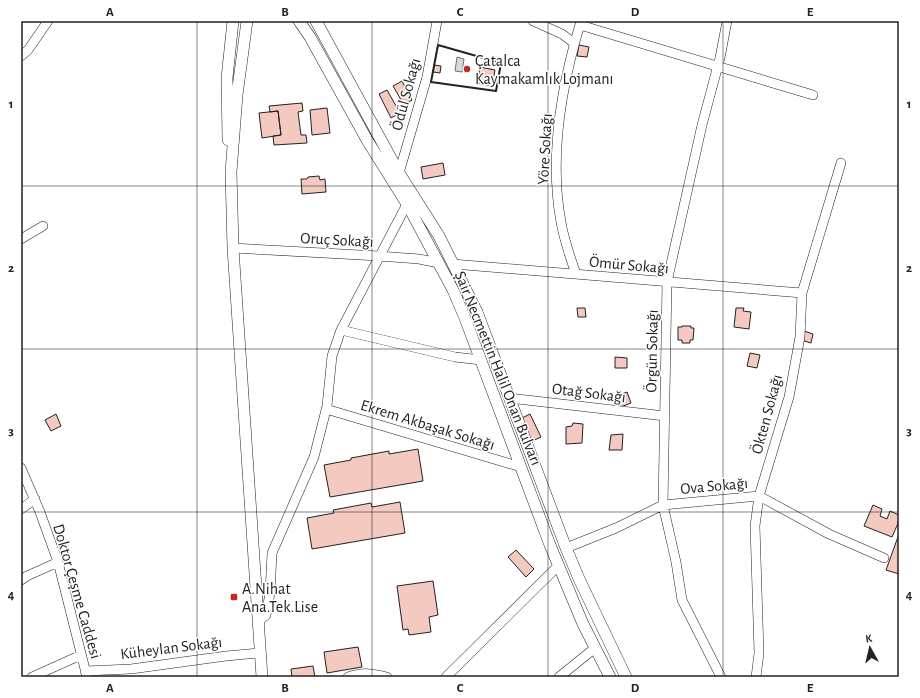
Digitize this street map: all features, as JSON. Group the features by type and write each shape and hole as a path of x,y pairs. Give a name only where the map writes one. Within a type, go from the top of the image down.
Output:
{"main road":[{"path":"231,172 229,159 227,78 233,21"},
{"path":"247,21 237,95 231,172 233,248 262,677"},
{"name":"Şair Necmettin Halil Onan Bulvarı","path":"299,21 310,37 367,140 407,204 439,262 465,318 558,566 583,624 610,677"},
{"name":"Şair Necmettin Halil Onan Bulvarı","path":"316,21 399,173 439,236 477,312 566,548 580,581 626,677"}],"street":[{"path":"21,56 28,50 48,21"},
{"name":"Ödül Sokağı","path":"399,173 427,77 437,21"},
{"path":"533,21 562,34 574,43"},
{"name":"Örgün Sokağı","path":"721,677 682,600 676,562 663,505 666,282 702,125 718,67 727,21"},
{"path":"581,23 718,67 813,95"},
{"name":"Yöre Sokağı","path":"576,274 562,229 557,195 557,166 564,88 574,43 581,23"},
{"name":"Ökten Sokağı","path":"756,677 759,653 755,526 759,496 788,397 800,336 802,293 841,163"},
{"path":"258,622 266,615 270,593 272,553 314,458 326,409 332,356 341,330 407,204"},
{"path":"21,239 43,226"},
{"name":"Oruç Sokağı","path":"233,248 379,256 439,262"},
{"name":"Ömür Sokağı","path":"453,264 802,293"},
{"path":"341,330 455,357 480,360"},
{"name":"Otağ Sokağı","path":"509,398 665,416"},
{"name":"Ekrem Akbaşak Sokağı","path":"326,409 521,467"},
{"name":"Doktor Çeşme Caddesi","path":"21,468 35,499 58,562 86,674"},
{"name":"Ova Sokağı","path":"566,548 616,528 663,505 759,496 829,534 884,558"},
{"path":"21,509 35,499"},
{"path":"21,580 58,562"},
{"path":"446,677 558,566"},
{"path":"559,677 595,648"},
{"name":"Küheylan Sokağı","path":"86,674 260,653"},
{"path":"32,677 81,655"},
{"path":"348,677 371,673 386,677"}],"shaded area":[{"path":"457,57 464,59 462,72 455,71"}],"building":[{"path":"579,45 589,47 587,57 577,56"},
{"path":"434,65 441,66 440,73 433,72"},
{"name":"Çatalca Kaymakamlık Lojmanı","path":"480,67 495,70 492,86 477,83"},
{"path":"402,81 412,100 404,105 393,86"},
{"path":"387,90 400,113 391,118 379,94"},
{"path":"302,103 303,111 298,112 301,135 306,135 307,143 274,145 273,136 281,135 278,111 270,112 269,106"},
{"path":"327,108 330,133 312,135 310,110"},
{"path":"278,111 281,135 262,138 259,113"},
{"path":"443,163 445,175 423,179 421,167"},
{"path":"319,176 320,180 325,179 326,192 302,194 301,179"},
{"path":"577,308 585,308 586,317 578,317"},
{"path":"736,308 744,308 743,311 751,312 749,329 734,327"},
{"path":"691,326 691,328 694,328 693,340 690,340 690,343 682,343 682,340 678,340 678,327"},
{"path":"804,331 813,334 811,343 801,340"},
{"path":"750,353 760,355 757,368 747,366"},
{"path":"615,357 627,358 627,368 615,368"},
{"path":"627,392 631,403 618,408 614,397"},
{"path":"56,414 61,426 51,431 45,420"},
{"path":"530,414 541,437 530,442 520,419"},
{"path":"573,423 583,424 582,443 566,444 566,427 572,426"},
{"path":"623,434 622,450 609,450 611,435"},
{"path":"418,449 423,481 330,497 324,465 389,451 389,454"},
{"path":"400,502 405,533 312,549 307,518 334,513 333,510 371,503 372,507"},
{"path":"873,505 882,509 880,516 887,519 890,511 899,515 899,521 892,537 864,526"},
{"path":"899,534 899,574 886,570"},
{"path":"516,550 534,569 526,577 508,557"},
{"path":"433,581 438,615 429,617 431,632 409,635 408,629 403,630 397,586"},
{"path":"358,647 362,667 327,673 324,652"},
{"path":"313,666 315,677 292,677 291,669"}],"wall":[{"path":"438,45 501,63 496,91 431,82 438,45"}],"place":[{"name":"Çatalca Kaymakamlık Lojmanı","path":"467,69"},
{"name":"A.Nihat Ana.Tek.Lise","path":"234,597"}]}
